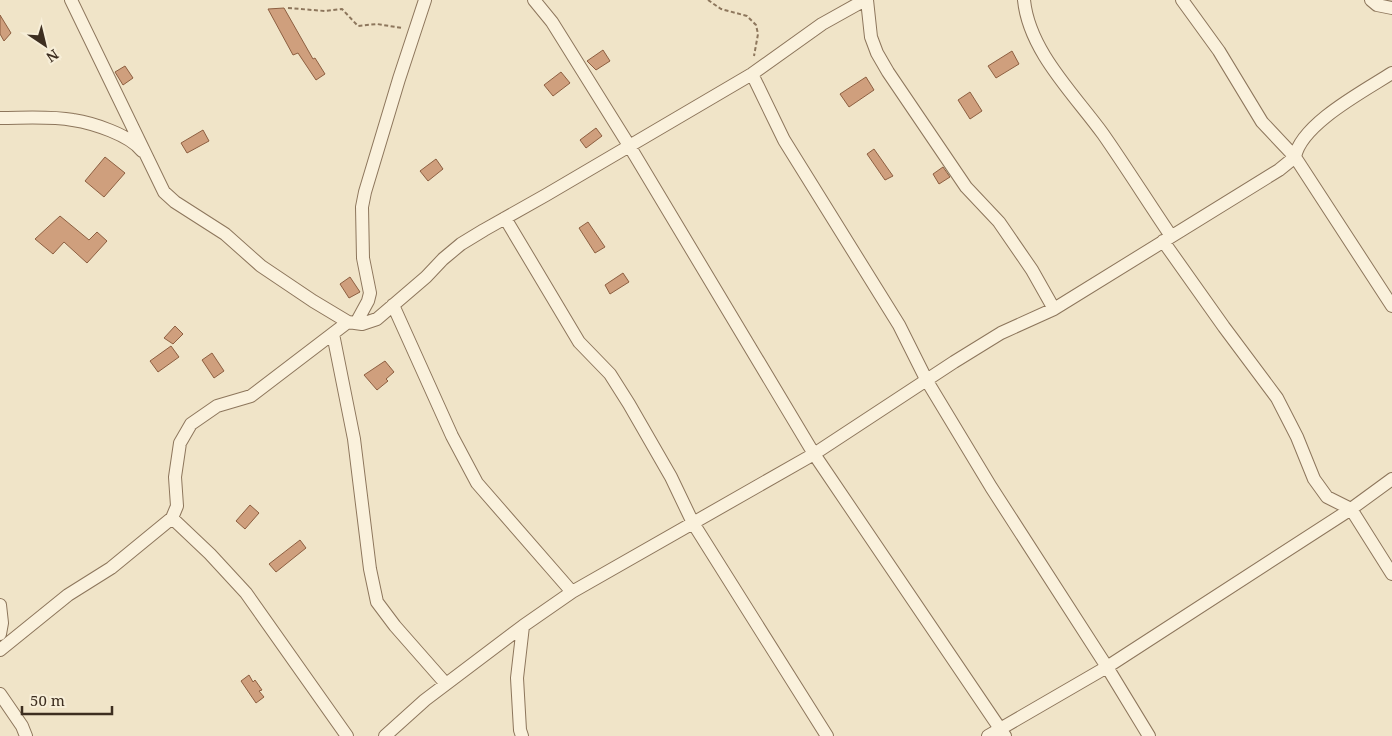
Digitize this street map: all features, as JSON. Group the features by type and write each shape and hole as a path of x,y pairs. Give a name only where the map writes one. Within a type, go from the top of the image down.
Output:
{"street":[{"path":"71,0 164,192 175,202 225,234 261,266 352,323 362,324 377,319 461,244 752,74 822,24 866,0 871,37 888,72 966,187 1004,230 1032,270 1054,309"},
{"path":"0,650 68,595 110,568 172,518 177,506 175,477 180,443 191,424 217,406 251,396 333,334 352,323 368,302 370,293 363,258 362,206 414,30 425,0"},
{"path":"534,0 552,22 630,147 814,454 1002,732"},
{"path":"1024,0 1034,37 1061,80 1102,133 1224,327 1278,398 1297,437 1314,479 1327,497 1351,509 1392,574"},
{"path":"1182,0 1219,52 1262,122 1295,157 1392,306"},
{"path":"1371,0 1377,5 1392,8"},
{"path":"385,736 425,700 523,626 572,592 814,454 1001,333 1054,309 1279,170 1295,157 1296,148 1309,131 1340,106 1392,73"},
{"path":"752,74 784,140 899,325 927,381 991,487 1107,667 1149,736"},
{"path":"0,118 74,120 106,129 139,146 151,163"},
{"path":"505,218 579,342 610,374 629,404 671,476 693,523 826,736"},
{"path":"393,305 452,436 477,483 572,592"},
{"path":"333,334 354,439 370,569 377,602 395,626 446,684"},
{"path":"988,736 1002,732 1107,667 1351,509 1392,479"},
{"path":"172,518 210,554 246,593 347,736"},
{"path":"0,605 2,623 0,634"},
{"path":"522,736 517,678 523,626"},
{"path":"0,694 22,726 26,736"}],"path":[{"path":"708,0 721,9 747,16 756,25 758,34 752,74"},
{"path":"288,8 325,11 342,9 358,26 377,24 414,30"}],"building":[{"path":"284,8 313,59 315,58 325,74 316,80 298,53 293,55 268,9"},
{"path":"0,15 11,33 4,41 0,34"},
{"path":"603,50 610,61 596,70 587,61"},
{"path":"1012,51 1019,64 996,78 988,66"},
{"path":"125,66 133,78 123,85 115,72"},
{"path":"561,72 570,83 553,96 544,85"},
{"path":"866,77 874,90 849,107 840,94"},
{"path":"970,92 982,111 970,119 958,100"},
{"path":"596,128 602,136 586,148 580,140"},
{"path":"203,130 209,141 187,153 181,143"},
{"path":"874,149 893,176 885,180 867,154"},
{"path":"105,157 125,173 104,197 85,181"},
{"path":"436,159 443,169 428,181 420,171"},
{"path":"943,167 950,177 939,184 933,174"},
{"path":"60,216 89,240 97,232 107,241 87,263 64,242 53,254 35,239"},
{"path":"588,222 605,247 595,253 579,228"},
{"path":"623,273 629,282 610,294 605,285"},
{"path":"350,277 360,292 349,298 340,284"},
{"path":"175,326 183,334 173,344 164,338"},
{"path":"171,346 179,357 158,372 150,361"},
{"path":"212,353 224,371 214,378 202,360"},
{"path":"385,361 394,372 386,379 388,381 377,390 364,375"},
{"path":"250,505 259,513 245,529 236,521"},
{"path":"300,540 306,548 276,572 269,564"},
{"path":"249,675 253,682 255,680 262,690 259,691 264,697 256,703 241,681"}]}
